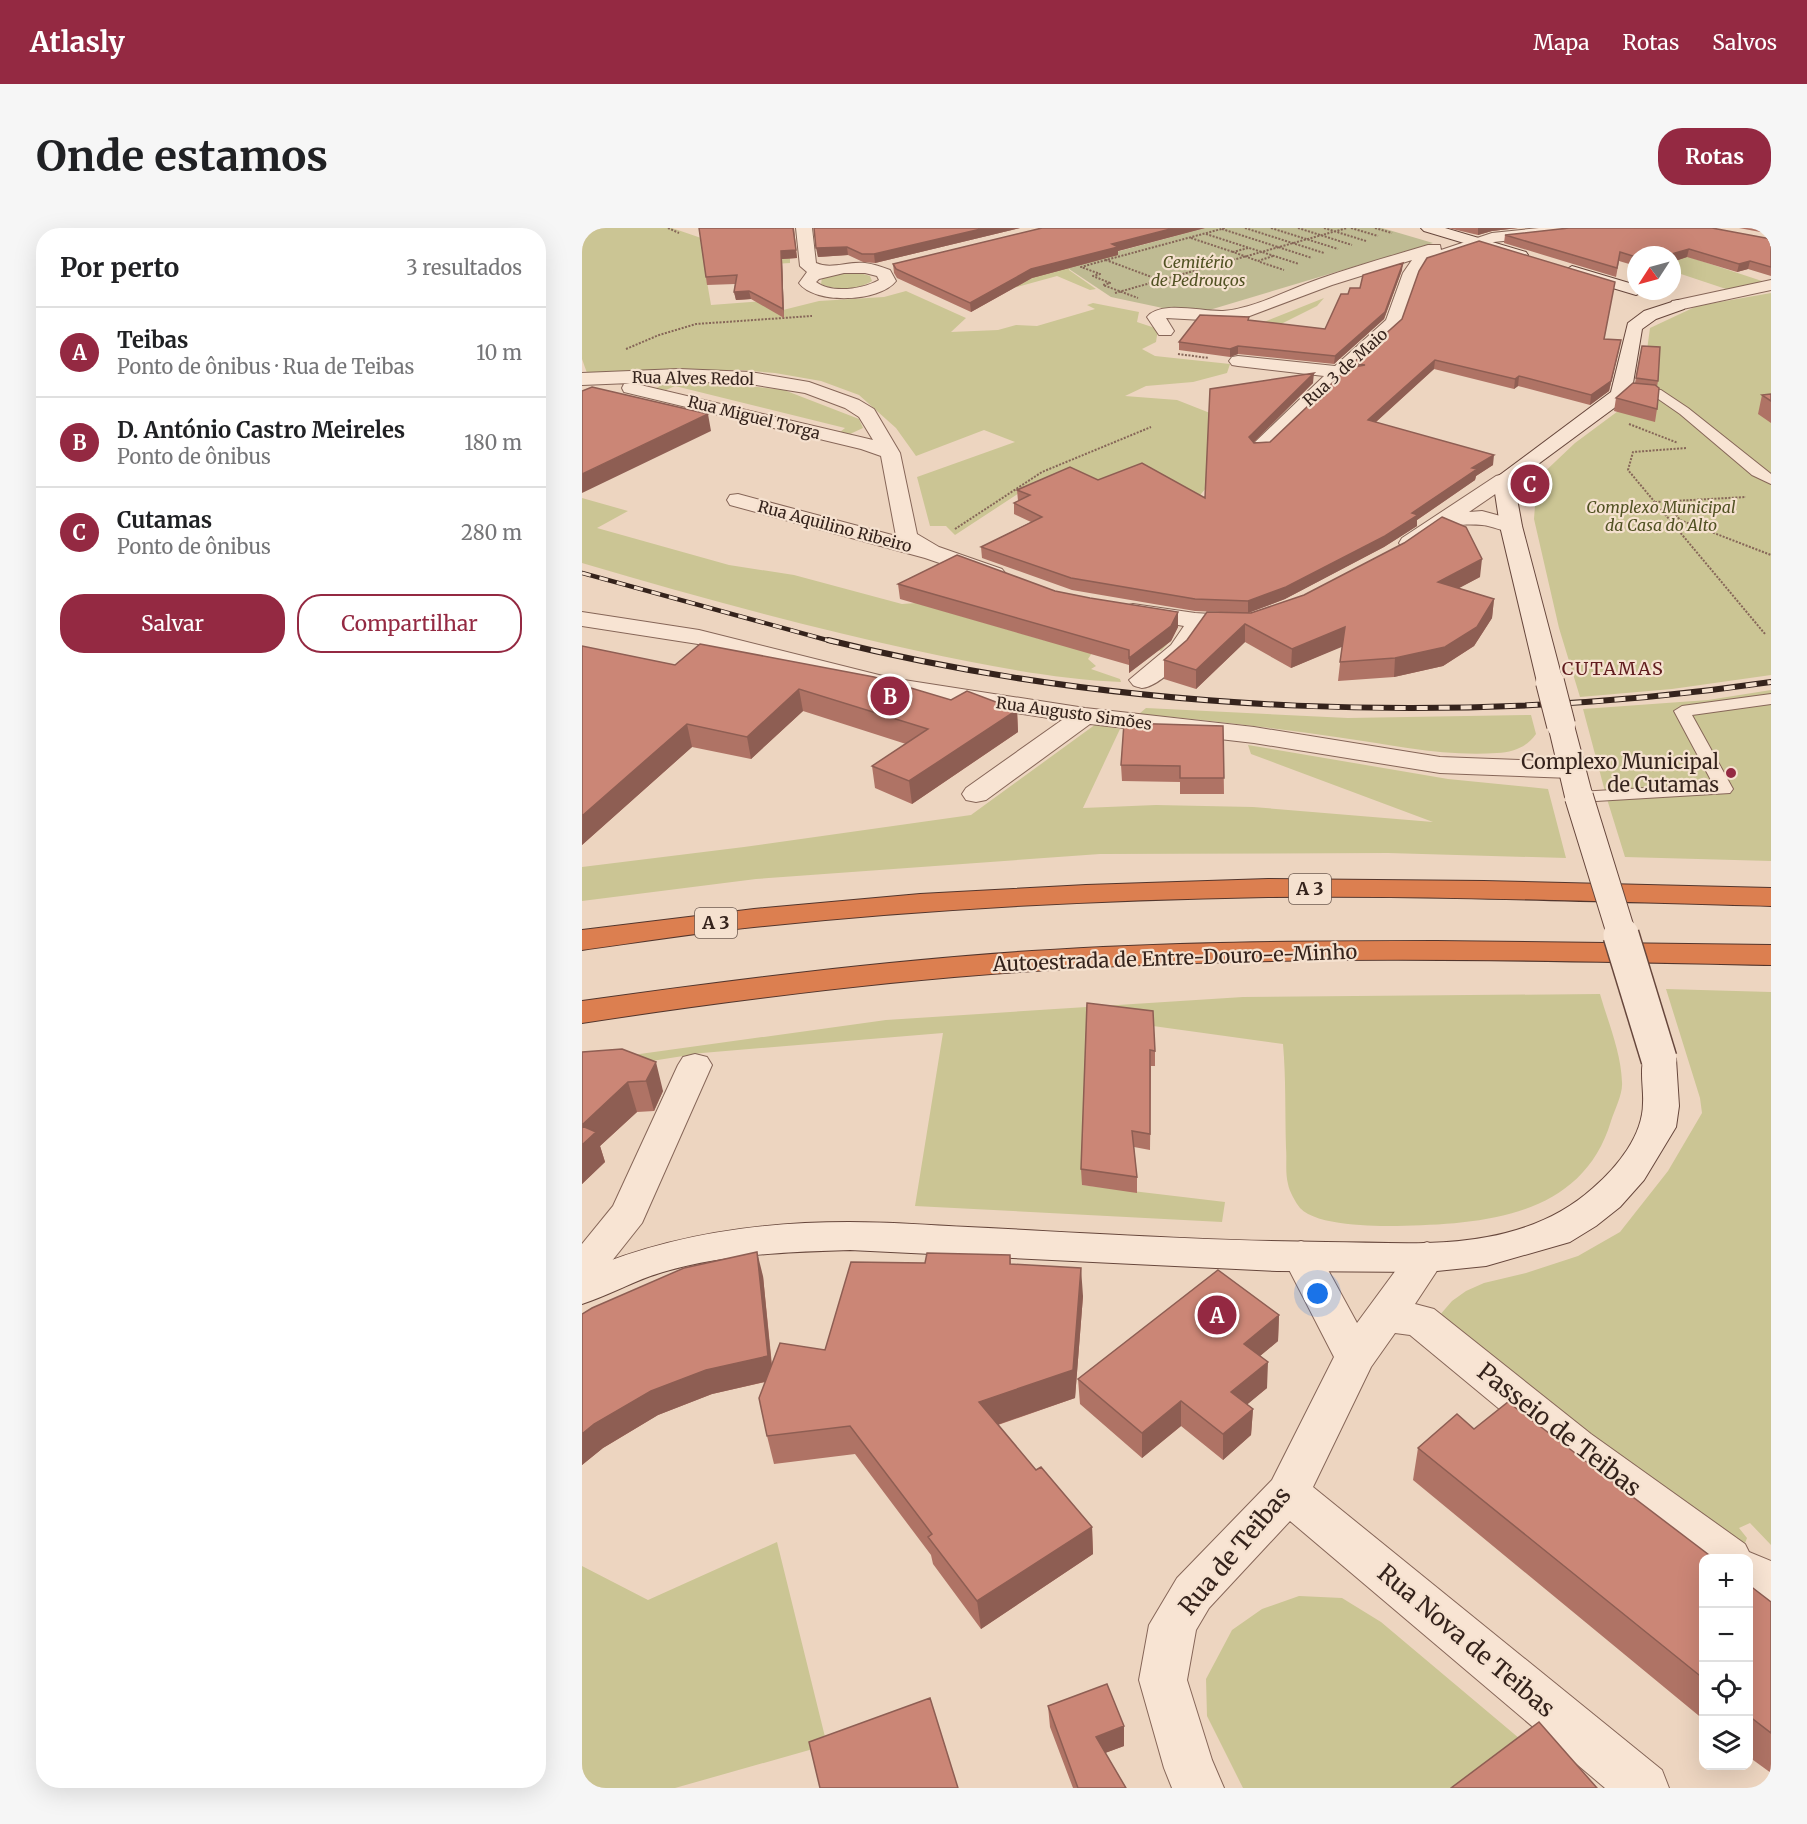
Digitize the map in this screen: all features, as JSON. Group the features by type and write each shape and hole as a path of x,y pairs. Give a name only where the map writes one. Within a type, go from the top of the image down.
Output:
{"highway":[{"name":"A 3","path":"582,940 753,918 1059,895 1198,890 1391,888 1771,897"},
{"name":"Autoestrada de Entre-Douro-e-Minho","path":"582,1012 879,974 1098,957 1243,952 1402,951 1771,955"},
{"path":"582,1018 637,1004"}],"street":[{"path":"804,228 808,266 822,272"},
{"path":"1429,228 1534,259"},
{"name":"Rua 3 de Maio","path":"1261,447 1338,372 1393,323 1402,307 1414,267 1419,262 1472,241 1578,228"},
{"path":"1164,322 1246,312 1326,282 1472,241"},
{"path":"876,270 888,276 888,280 884,285 865,291 827,292 810,287 807,283 808,279 822,272 844,268 876,270 896,263"},
{"path":"1556,266 1627,288"},
{"path":"1394,554 1503,480 1618,396 1623,389 1634,327 1650,315 1678,304 1771,285"},
{"path":"1665,300 1678,304"},
{"path":"1238,362 1338,372"},
{"name":"Rua Alves Redol","path":"582,379 715,375 782,381 833,396 867,413 890,453 907,537"},
{"name":"Rua Miguel Torga","path":"582,379 634,388 868,445 890,453"},
{"path":"582,1289 623,1270 669,1255 782,1238 850,1236 1301,1256 1427,1257 1486,1252 1557,1232 1607,1197 1631,1171 1658,1127 1661,1106 1659,1059 1575,783 1511,526 1503,480"},
{"name":"Rua Aquilino Ribeiro","path":"738,500 931,552"},
{"path":"1444,521 1482,518 1511,526"},
{"path":"907,537 916,545 931,552 1020,583"},
{"path":"1112,608 1233,623 1264,618"},
{"name":"Rua Augusto Simões","path":"582,619 699,637 891,686 1085,716 1254,735 1440,765 1575,783"},
{"path":"1142,680 1184,646 1193,633 1195,620"},
{"path":"976,794 1085,716"},
{"path":"582,1271 629,1213 695,1065"},
{"path":"1301,1256 1356,1357"},
{"name":"Rua de Teibas","path":"1198,1788 1189,1768 1163,1680 1173,1625 1193,1593 1288,1493 1356,1357 1427,1257"},
{"name":"Passeio de Teibas","path":"1385,1316 1420,1320 1576,1447 1724,1554"},
{"name":"Rua Nova de Teibas","path":"1288,1493 1644,1788"},
{"path":"1753,1574 1771,1585"}],"lane":[{"path":"1623,389 1657,393 1684,411 1757,472 1771,480"},
{"path":"1575,783 1724,789 1682,711 1771,699"}],"path":[{"path":"668,228 679,232"},
{"path":"1121,292 1103,285 1110,283 1093,276 1100,274 1081,267 1223,228 1319,260"},
{"path":"1245,228 1333,256"},
{"path":"1271,228 1347,252"},
{"path":"1298,228 1361,248"},
{"path":"1324,228 1375,244"},
{"path":"1115,293 1347,228"},
{"path":"1375,228 1394,234"},
{"path":"1205,234 1303,266"},
{"path":"1190,238 1258,261 1274,256"},
{"path":"1233,252 1249,248"},
{"path":"1106,261 1181,288"},
{"path":"659,335 696,324 821,315"},
{"path":"1164,322 1167,349 1178,354 1238,362"},
{"path":"1594,415 1658,434 1687,448 1633,452 1628,470 1765,634"},
{"path":"907,537 957,528 1042,472 1151,428"},
{"path":"1655,502 1748,496"},
{"path":"1665,501 1680,520 1771,555"}],"green space":[{"path":"582,228 672,228 704,239 790,252 790,263 739,266 706,276 711,305 779,300 775,312 819,301 884,297 906,291 966,318 951,332 998,330 1016,325 1037,326 1095,309 1087,305 1093,303 1139,312 1137,322 1158,329 1156,342 1142,349 1155,356 1230,364 1227,373 1193,382 1146,386 1125,396 1177,400 1210,413 1206,488 1177,523 1063,471 1036,482 955,535 946,526 930,526 917,477 1015,442 984,430 916,456 896,428 859,395 821,381 775,373 740,370 587,373 582,359"},
{"name":"Cemitério de Pedrouços","path":"1205,228 1382,228 1433,243 1206,311 1172,310 1111,297 1069,269 1069,265 1075,263"},
{"path":"1601,228 1656,246 1627,246 1627,248"},
{"path":"1681,254 1765,282 1726,289 1681,274"},
{"path":"1069,265 1069,270 1096,289 1090,290 1057,276 1013,288 1034,277"},
{"path":"842,272 870,276 872,281 847,288 833,288 821,284 822,278"},
{"name":"Complexo Municipal da Casa do Alto","path":"1771,293 1771,675 1672,689 1580,697 1559,628 1534,519 1537,479 1575,443 1641,394 1650,328 1697,306"},
{"path":"1324,298 1317,306 1275,327 1264,322"},
{"path":"670,381 714,382 784,390 859,419 863,428 850,434 840,432 845,428 675,386 666,390 656,388"},
{"path":"582,498 628,511 597,528 729,565 794,575 902,604 916,603 1047,641 1065,628 1172,639 1161,651 1129,640 1092,653 1088,659 1096,666 1091,669 1120,679 1121,682 1044,675 993,666 833,631 707,599 582,563"},
{"path":"1771,690 1771,861 1625,857 1583,709 1708,700"},
{"path":"1146,708 1348,718 1531,715 1536,734 1520,748 1509,751 1459,753 1139,714"},
{"path":"1096,724 1120,729 1083,808 1156,805 1253,807 1433,822 1251,754 1248,745 1448,779 1548,789 1566,858 1388,853 1100,854 756,879 582,901 582,867 971,815"},
{"path":"1666,989 1771,992 1771,1545 1750,1523 1739,1528 1747,1538 1741,1553 1439,1316 1452,1301 1466,1291 1484,1283 1526,1273 1578,1256 1620,1232 1668,1171 1702,1113 1700,1098"},
{"path":"1600,994 1617,1048 1622,1087 1617,1107 1597,1153 1577,1178 1553,1196 1525,1209 1494,1217 1429,1225 1360,1225 1332,1222 1308,1214 1300,1208 1290,1190 1287,1175 1283,1044 1153,1026 1082,1185 1225,1202 1222,1222 915,1206 943,1033 702,1053 582,1072 582,1062 886,1020 1243,997"},
{"path":"777,1542 827,1745 675,1788 582,1788 582,1566 648,1600"},
{"path":"1299,1596 1342,1598 1381,1622 1532,1749 1474,1788 1243,1788 1207,1716 1206,1679 1232,1630 1262,1609"}],"building":[{"path":"699,228 793,228 796,250 781,251 783,309 749,291 734,292 737,275 706,277"},
{"path":"814,228 985,228 874,254 862,254 847,247 816,248"},
{"path":"1042,228 1174,228 1112,244 1118,247 1031,269 970,303 896,269 893,264"},
{"path":"1569,228 1712,228 1771,239 1771,267 1750,261 1739,264 1689,249 1681,251 1681,246 1627,246 1627,254 1620,252 1617,268 1505,235"},
{"path":"1479,241 1615,282 1604,339 1621,340 1611,381 1591,395 1519,376 1515,379 1435,360 1368,420 1494,455 1472,468 1477,469 1412,513 1418,515 1385,536 1286,587 1248,601 1195,599 1071,578 981,547 1042,517 1014,503 1030,495 1017,490 1070,467 1098,480 1142,463 1205,498 1210,389 1314,373 1249,437 1254,443 1270,442 1348,368 1365,365 1353,363 1402,319 1419,271 1427,258"},
{"path":"1403,263 1385,312 1335,356 1238,346 1230,349 1179,342 1200,315 1249,317 1248,320 1325,329 1341,294 1348,294 1350,288 1360,288 1363,275"},
{"path":"1642,346 1660,347 1658,381 1636,378"},
{"path":"1633,383 1655,385 1659,388 1657,409 1616,398"},
{"path":"592,387 708,414 582,474 582,391"},
{"path":"1771,394 1771,401 1762,395"},
{"path":"1442,517 1466,527 1482,559 1438,582 1494,599 1477,627 1445,647 1395,658 1340,662 1345,627 1292,649 1245,624 1196,670 1164,660 1187,640 1207,612 1251,613 1304,595 1404,543"},
{"path":"957,555 1055,591 1178,612 1171,626 1129,658 1129,650 898,584"},
{"path":"700,644 874,677 951,700 967,691 1017,710 909,781 872,766 928,729 799,689 747,737 687,724 582,816 582,646 675,665"},
{"path":"1124,723 1223,726 1224,778 1180,778 1180,766 1121,765"},
{"path":"1087,1003 1153,1011 1155,1051 1150,1050 1150,1134 1132,1131 1137,1177 1081,1169"},
{"path":"622,1049 656,1062 646,1081 628,1082 582,1125 582,1052"},
{"path":"582,1126 596,1132 582,1145"},
{"path":"757,1252 768,1356 706,1370 651,1391 594,1424 582,1434 582,1314 684,1268"},
{"path":"927,1253 1010,1255 1010,1264 1081,1268 1073,1370 979,1402 1036,1470 1041,1467 1092,1527 977,1601 928,1537 932,1534 850,1426 767,1436 759,1398 780,1343 825,1350 851,1262 925,1263"},
{"path":"1218,1270 1279,1315 1244,1344 1268,1362 1231,1392 1253,1409 1223,1434 1181,1401 1142,1433 1078,1379"},
{"path":"1508,1402 1708,1554 1699,1554 1699,1675 1418,1448 1457,1414 1474,1429"},
{"path":"1753,1588 1771,1602 1771,1733 1753,1719"},
{"path":"1107,1684 1124,1726 1096,1737 1126,1788 1078,1788 1048,1706"},
{"path":"930,1698 958,1788 820,1788 809,1742"},
{"path":"1539,1722 1597,1788 1451,1788"}],"railway":[{"path":"582,573 834,642"},
{"path":"828,640 942,665 1059,684 1177,698 1297,706 1417,708 1537,705 1655,696 1771,682"}],"place":[{"name":"Cutamas","path":"1530,484"},
{"name":"D. António Castro Meireles","path":"890,696"},
{"name":"Complexo Municipal de Cutamas","path":"1731,773"},
{"name":"Teibas","path":"1217,1315"}],"district":[{"name":"CUTAMAS","path":"1613,669"}]}
